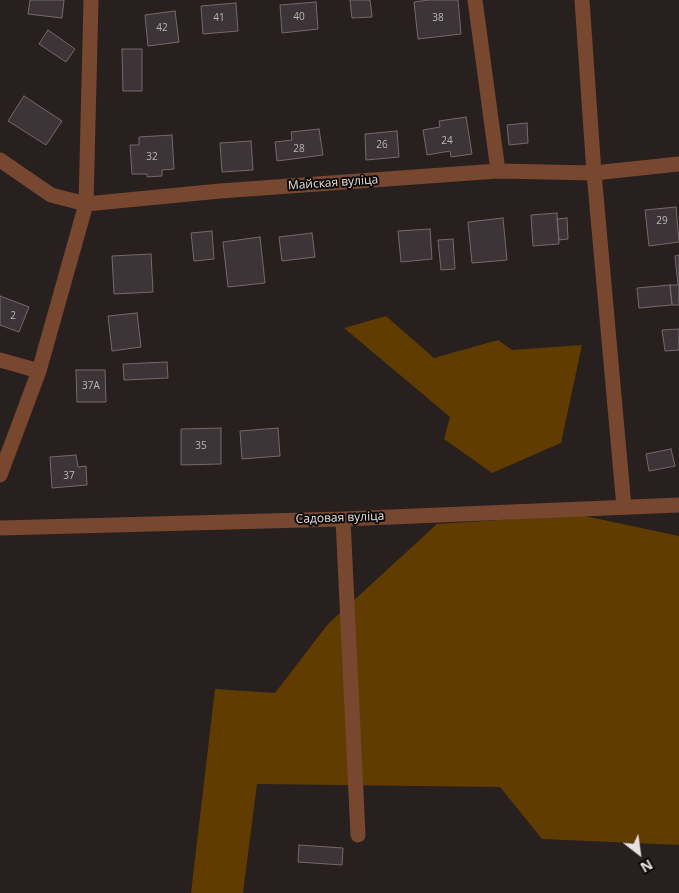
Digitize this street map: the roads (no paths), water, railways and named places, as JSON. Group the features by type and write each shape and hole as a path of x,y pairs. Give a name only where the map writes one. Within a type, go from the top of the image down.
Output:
{"street":[{"path":"0,475 39,371 86,204 91,0"},
{"path":"475,0 498,171"},
{"path":"582,0 594,173 624,507"},
{"name":"Майская вуліца","path":"0,160 51,195 86,204 220,191 498,171 594,173 679,164"},
{"path":"0,360 39,371"},
{"name":"Садовая вуліца","path":"0,528 343,519 679,505"},
{"path":"343,519 358,835"}]}
